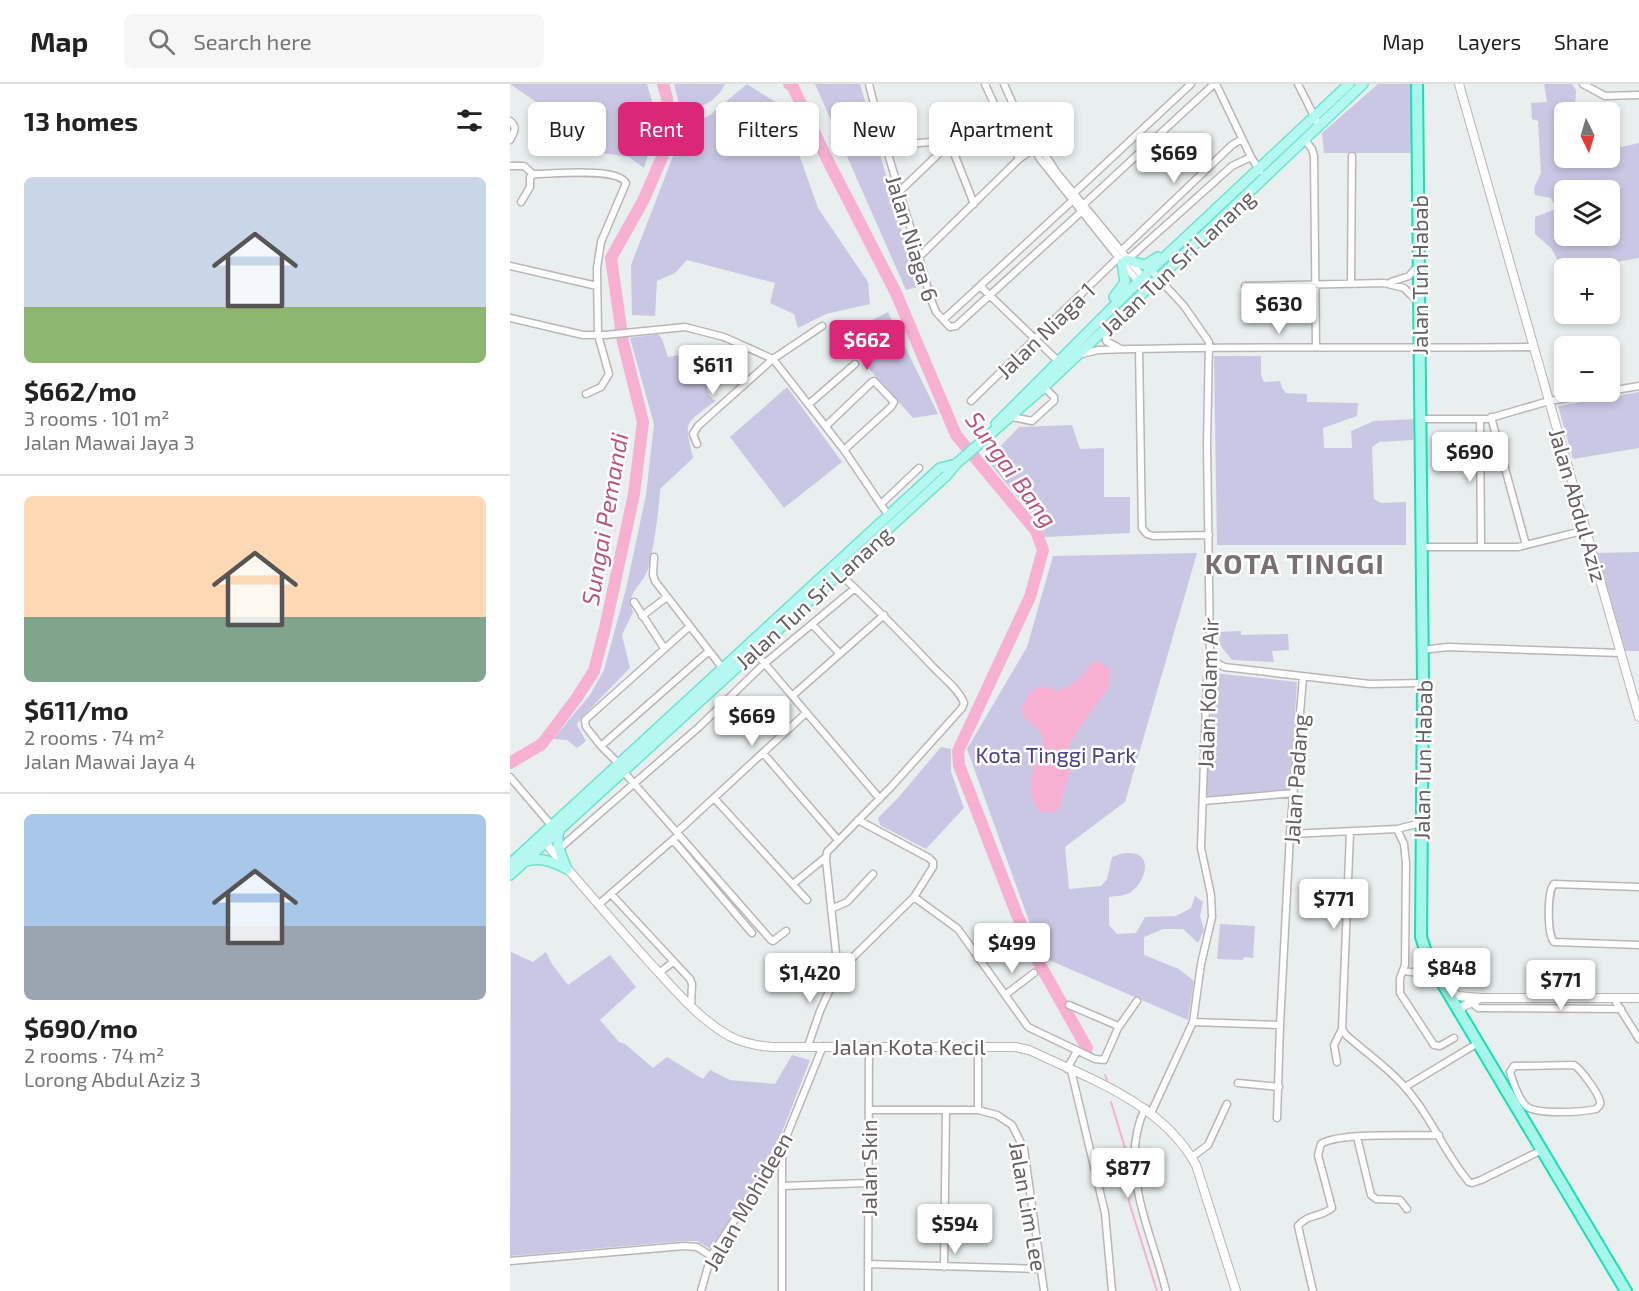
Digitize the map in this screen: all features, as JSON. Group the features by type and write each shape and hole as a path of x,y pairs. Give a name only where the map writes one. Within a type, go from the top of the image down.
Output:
{"highway":[{"name":"Jalan Tun Habab","path":"1416,84 1416,148 1419,174 1418,305 1423,683 1421,937 1423,949 1478,1043 1510,1087 1542,1150 1626,1291"},
{"name":"Jalan Tun Habab","path":"1419,174 1424,149 1424,84"},
{"path":"1610,1262 1616,1283 1613,1291"}],"main road":[{"name":"Jalan Tun Sri Lanang","path":"987,436 994,426 1140,280 1349,84"},
{"name":"Jalan Tun Sri Lanang","path":"725,672 754,651 946,476 956,464 1012,417 1363,84"},
{"path":"1088,332 1091,321 1124,286 1126,278 1123,260 1148,264 1177,246"},
{"name":"Jalan Tun Sri Lanang","path":"510,875 542,839 550,825 620,767 725,672 940,468 956,464"},
{"name":"Jalan Tun Sri Lanang","path":"510,864 542,839 562,827 620,767"},
{"path":"562,827 558,833 567,869"},
{"path":"522,863 539,859 552,861 567,869"}],"street":[{"name":"Jalan Niaga 6","path":"869,84 874,102"},
{"path":"985,84 1019,159"},
{"path":"1004,84 1012,102"},
{"path":"1074,193 1191,84"},
{"path":"1072,201 943,320 950,327 954,327 1215,84 1251,157 1266,177"},
{"path":"1298,84 1319,126"},
{"name":"Jalan Abdul Aziz","path":"1459,84 1639,717"},
{"path":"1583,84 1605,96 1639,95"},
{"path":"510,121 516,129 510,140"},
{"path":"1120,251 1232,145 1242,139"},
{"path":"1305,140 1314,156 1316,347"},
{"name":"Jalan Niaga 6","path":"888,156 932,304 943,320"},
{"path":"900,191 936,156"},
{"path":"955,156 974,204"},
{"path":"919,257 1023,156"},
{"path":"1040,156 1072,201 1082,208 1120,251 1123,260"},
{"path":"1047,156 1082,208 1148,289"},
{"path":"1351,283 1352,156"},
{"name":"Jalan Niaga 1","path":"971,401 1035,339 1123,260 1232,166 1251,157"},
{"path":"510,166 524,166 533,174 597,173 619,176 626,183 600,242 597,286 609,374 601,387 586,394"},
{"path":"521,202 530,187 530,177 533,174"},
{"path":"1245,286 1384,283 1403,279 1418,265"},
{"path":"510,266 597,286"},
{"path":"1151,270 1184,306 1206,335 1210,347"},
{"path":"1384,283 1404,288 1414,297 1418,305"},
{"path":"980,285 1058,361"},
{"path":"510,318 583,334 602,335 685,327 723,337 773,359 844,450 888,515"},
{"path":"1115,320 1107,332 1106,339 1109,344 1122,350"},
{"path":"697,444 693,434 698,426 773,359 822,326"},
{"path":"1076,357 1093,350 1210,347 1419,349 1534,347"},
{"name":"Jalan Kolam Air","path":"1166,1291 1144,1219 1134,1166 1135,1144 1139,1119 1148,1111 1193,1022 1212,911 1201,848 1207,677 1213,661 1210,650 1207,444 1210,347"},
{"path":"1139,350 1142,528 1146,534 1153,536 1209,535"},
{"path":"809,404 855,364"},
{"path":"826,426 873,381 894,402 844,450"},
{"path":"1620,389 1639,386"},
{"path":"1012,417 1032,421 1047,408 1054,399 1044,387"},
{"path":"1420,419 1480,419 1554,400"},
{"path":"1491,417 1526,545"},
{"path":"1480,419 1481,547"},
{"path":"881,504 919,468"},
{"path":"1421,547 1526,545 1586,530"},
{"path":"654,557 653,577 725,672"},
{"path":"838,972 826,857 828,850 880,799 964,703 962,698 884,615 839,573"},
{"path":"560,848 699,727 764,664 855,588"},
{"path":"642,616 667,597"},
{"path":"634,602 664,648"},
{"path":"792,696 884,615"},
{"path":"812,624 839,653"},
{"path":"690,626 585,720 586,727 771,940 773,941 786,931"},
{"path":"1422,650 1448,647 1621,653"},
{"path":"602,746 709,651"},
{"path":"754,651 880,799"},
{"path":"1213,661 1224,667 1303,677 1370,684 1423,683"},
{"name":"Jalan Padang","path":"1277,1118 1290,834 1303,677"},
{"path":"598,905 672,840 806,713"},
{"path":"763,753 838,840"},
{"path":"510,777 550,825"},
{"path":"1204,801 1294,793"},
{"path":"714,798 807,900"},
{"path":"808,1046 820,1011 838,972 914,897 932,870 931,860 858,820"},
{"path":"1290,834 1396,829 1421,823"},
{"path":"1396,829 1404,844 1406,862 1404,971 1400,978 1400,993 1434,1045 1440,1046 1454,1038"},
{"path":"1337,1062 1334,1044 1342,1029 1350,832"},
{"name":"Jalan Kota Kecil","path":"542,839 598,905 691,1007 717,1028 739,1041 761,1046 1002,1046 1029,1050 1129,1098 1173,1132 1192,1157 1236,1291"},
{"path":"672,840 752,933"},
{"path":"793,884 826,857"},
{"path":"831,909 847,902 873,874"},
{"path":"1639,887 1556,884 1551,887 1549,914 1550,938 1554,942 1639,945"},
{"path":"611,894 690,979 692,984 691,1007"},
{"path":"914,897 958,929 1028,1027 1077,1051 1095,1059 1104,1060 1118,1028 1137,1002"},
{"path":"659,973 673,962"},
{"path":"1404,971 1419,973 1430,964"},
{"path":"1005,995 1034,973"},
{"path":"1443,985 1452,994 1481,998 1639,998"},
{"path":"1460,1014 1462,1007 1481,998"},
{"path":"1614,999 1639,1039"},
{"path":"1471,1002 1478,1008 1621,1009"},
{"path":"1068,1005 1116,1025 1118,1028"},
{"path":"1193,1022 1280,1025"},
{"path":"1342,1029 1405,1087 1467,1180 1472,1183 1542,1150"},
{"path":"1405,1087 1478,1043"},
{"name":"Jalan Mohideen","path":"701,1291 711,1256 782,1147 823,1046"},
{"name":"Jalan Skin","path":"868,1291 869,1046"},
{"path":"978,1046 978,1110"},
{"path":"1077,1051 1069,1069 1105,1213 1112,1291"},
{"path":"1574,1065 1581,1071 1600,1104 1592,1110 1532,1109 1524,1104 1510,1087 1510,1072 1514,1066 1574,1065"},
{"path":"1238,1083 1279,1086"},
{"path":"1192,1157 1208,1145 1227,1104"},
{"name":"Jalan Lim Lee","path":"868,1110 978,1110 1006,1119 1012,1125 1024,1149 1044,1291"},
{"path":"944,1267 946,1110"},
{"path":"1313,1291 1298,1226 1306,1219 1332,1208 1318,1155 1319,1148 1328,1141 1357,1137 1439,1135"},
{"path":"1357,1137 1371,1196 1377,1199 1400,1200 1407,1209"},
{"path":"782,1147 782,1291"},
{"path":"782,1186 868,1182"},
{"path":"510,1261 684,1246 697,1247 711,1256"},
{"path":"868,1264 1041,1269"}],"green space":[{"path":"510,84 647,84 652,102 618,102 618,155 606,154 606,102 536,102"},
{"path":"674,84 725,84 717,96 704,105 704,102 678,102"},
{"path":"747,84 776,102 726,102"},
{"path":"815,84 860,84 865,102 831,102 831,120"},
{"path":"1378,84 1411,84 1411,153 1324,153 1322,133"},
{"path":"1544,84 1572,84 1576,90 1575,102 1554,102 1554,168 1620,168 1620,147 1639,143 1639,258 1620,261 1620,258 1557,258 1551,248 1535,234 1535,217 1554,210 1554,246 1620,246 1620,180 1554,180 1554,205 1551,198 1535,195 1534,188 1541,173 1538,121 1532,119 1531,103 1547,102"},
{"path":"716,110 716,156 800,156 818,208 868,282 870,304 826,314 798,328 794,314 770,303 775,283 687,260 675,273 657,281 655,316 632,315 631,265 673,156 704,156 704,118"},
{"path":"622,156 648,156 644,168 629,157"},
{"path":"847,156 881,156 918,287 906,290"},
{"path":"888,312 938,414 913,418 837,333 851,331"},
{"path":"658,334 668,357 688,355 705,369 708,394 715,401 689,424 688,436 693,458 660,489 651,558 646,574 632,596 633,612 622,635 630,668 581,718 577,725 586,741 577,748 567,740 553,739 590,695 604,670 626,589 646,495 654,424 630,338"},
{"path":"1214,356 1261,356 1261,375 1264,382 1280,381 1286,393 1307,394 1307,402 1358,403 1357,416 1323,428 1324,448 1352,448 1351,431 1374,421 1415,419 1413,440 1379,442 1372,447 1374,499 1381,503 1406,502 1406,545 1217,545"},
{"path":"787,387 842,462 784,508 730,437"},
{"path":"1639,392 1639,448 1573,459 1558,406 1581,402 1620,402 1620,395"},
{"path":"1072,425 1080,449 1104,448 1104,497 1130,497 1130,533 1045,537 1038,522 987,460 1019,427"},
{"path":"1639,552 1639,651 1624,651 1597,553"},
{"name":"Kota Tinggi Park","path":"1197,553 1125,802 1065,847 1069,889 1101,886 1107,879 1112,857 1124,853 1135,854 1144,861 1144,874 1137,887 1126,894 1109,897 1109,925 1117,934 1136,933 1145,917 1176,916 1191,908 1195,896 1203,902 1200,916 1204,930 1198,943 1183,929 1163,929 1144,937 1144,955 1179,969 1194,981 1188,1020 1042,957 967,749 1027,647 1053,556"},
{"path":"1241,631 1241,635 1288,634 1289,650 1272,651 1274,662 1232,660 1220,645 1219,632"},
{"path":"1213,673 1297,682 1290,790 1210,798 1206,794"},
{"path":"941,747 951,749 951,772 964,808 926,849 880,825 878,818"},
{"path":"1220,924 1255,926 1253,958 1217,959"},
{"path":"511,952 533,962 546,952 568,985 610,955 636,987 600,1020 619,1042 625,1044 653,1068 667,1057 703,1079 710,1070 730,1080 775,1084 792,1055 810,1060 777,1145 711,1249 697,1241 684,1241 510,1256"}],"shaded area":[{"path":"1094,660 1110,668 1109,687 1067,749 1070,770 1058,811 1042,813 1035,805 1031,787 1034,767 1044,739 1038,729 1023,716 1023,706 1035,689 1045,687 1057,690 1070,685"}],"waterway":[{"name":"Sungai Pemandi","path":"510,763 542,744 576,699 594,671 605,628 634,494 643,422 623,342 611,258 643,201 670,139 667,98 663,84"},
{"name":"Sungai Bang","path":"789,84 793,87 896,293 956,435 1036,531 1043,550 1030,597 958,751 959,765 1017,915 1039,963 1087,1048"},
{"name":"Sungai Bang","path":"1105,1075 1107,1080"},
{"name":"Sungai Bang","path":"1111,1102 1125,1148 1129,1202 1157,1291"}],"district":[{"name":"KOTA TINGGI","path":"1295,563"}]}
